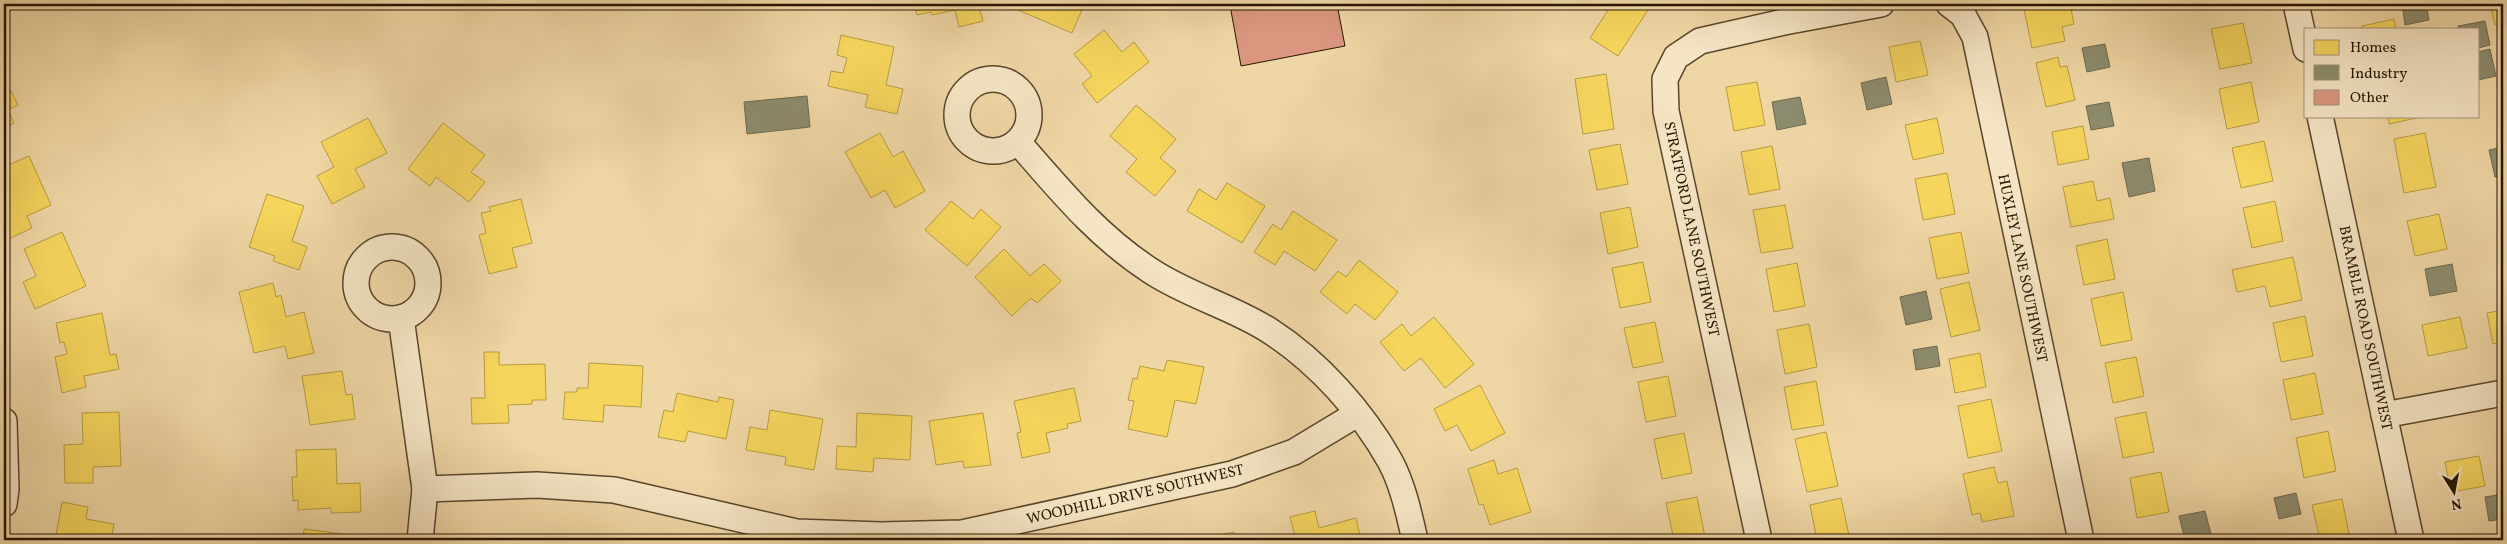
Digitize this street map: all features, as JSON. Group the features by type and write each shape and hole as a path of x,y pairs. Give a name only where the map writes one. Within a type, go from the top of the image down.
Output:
{"street":[{"name":"STRATFORD LANE SOUTHWEST","path":"1759,540 1666,111 1665,79 1676,57 1700,41 1881,4"},
{"name":"HUXLEY LANE SOUTHWEST","path":"1948,4 1962,16 1975,37 2080,540"},
{"path":"2296,4 2304,40"},
{"name":"BRAMBLE ROAD SOUTHWEST","path":"2320,118 2411,540"},
{"path":"1018,142 1092,225 1152,272 1270,330 1321,372 1357,414 1390,462 1408,508 1415,540"},
{"path":"401,318 425,489 420,540"},
{"path":"2384,414 2503,393"},
{"name":"WOODHILL DRIVE SOUTHWEST","path":"425,489 537,484 614,490 796,532 881,536 962,533 1232,474 1294,452 1357,414"},
{"path":"4,422 6,489 4,504"}],"building: Homes":[{"path":"914,4 978,4 983,21 959,27 955,10 932,15 931,12 917,15"},
{"path":"1020,4 1084,5 1072,33 1018,10"},
{"path":"1612,4 1639,4 1648,10 1618,56 1590,38"},
{"path":"2023,4 2070,4 2074,24 2062,27 2065,41 2032,48"},
{"path":"2207,4 2234,4 2208,9"},
{"path":"2490,4 2503,4 2503,24 2495,25"},
{"path":"2394,19 2396,28 2362,28 2362,26"},
{"path":"2243,23 2252,63 2220,69 2211,29"},
{"path":"1104,30 1122,52 1134,42 1149,62 1097,103 1082,84 1092,76 1074,54"},
{"path":"841,35 894,47 886,85 903,89 897,114 865,107 868,95 828,86 831,71 843,73 847,58 837,55"},
{"path":"1920,41 1928,75 1896,82 1889,47"},
{"path":"2058,57 2060,67 2067,66 2075,100 2046,107 2036,63"},
{"path":"1606,74 1614,129 1583,134 1575,79"},
{"path":"1757,82 1765,125 1734,131 1726,87"},
{"path":"2251,82 2259,122 2227,129 2219,89"},
{"path":"11,91 18,105 8,110 14,123 4,128 4,95"},
{"path":"1136,105 1176,139 1160,158 1176,171 1155,196 1126,172 1137,159 1110,136"},
{"path":"368,118 387,153 355,169 365,187 332,204 317,176 334,167 321,142"},
{"path":"1937,118 1944,153 1913,160 1905,125"},
{"path":"2388,118 2416,118 2389,124"},
{"path":"443,123 485,155 471,172 485,182 469,202 436,177 430,186 408,169"},
{"path":"2083,126 2089,159 2058,165 2052,132"},
{"path":"880,133 893,157 903,151 925,191 895,208 885,190 871,198 845,152"},
{"path":"2425,133 2436,187 2404,193 2394,139"},
{"path":"2264,141 2273,181 2241,188 2232,148"},
{"path":"1620,144 1628,184 1597,190 1589,150"},
{"path":"1772,146 1780,189 1749,195 1741,152"},
{"path":"29,156 51,205 27,216 32,228 4,241 4,167"},
{"path":"1947,173 1955,214 1923,220 1915,179"},
{"path":"2093,181 2097,201 2110,198 2114,219 2071,227 2063,187"},
{"path":"1227,183 1265,206 1242,243 1187,211 1199,189 1216,200"},
{"path":"267,194 304,206 292,241 307,247 299,270 273,261 275,256 249,247"},
{"path":"521,199 532,243 512,248 517,267 489,274 479,235 486,233 481,213 491,211 489,207"},
{"path":"951,201 973,219 981,209 1001,227 967,266 925,230"},
{"path":"2275,201 2283,241 2252,248 2243,208"},
{"path":"1785,205 1793,248 1761,253 1753,210"},
{"path":"1630,207 1638,247 1608,254 1600,213"},
{"path":"1293,211 1337,240 1315,271 1284,251 1275,265 1254,252 1273,224 1281,230"},
{"path":"2439,214 2447,249 2415,256 2407,221"},
{"path":"62,232 86,286 35,309 23,282 36,276 24,249"},
{"path":"1961,232 1969,273 1937,279 1929,238"},
{"path":"2107,239 2115,279 2084,285 2076,246"},
{"path":"1004,249 1030,276 1044,264 1061,281 1037,303 1031,298 1012,316 975,277"},
{"path":"2293,257 2302,300 2270,307 2265,286 2237,292 2232,270"},
{"path":"1359,260 1398,292 1375,320 1355,304 1347,314 1320,292 1338,271 1346,277"},
{"path":"1643,262 1651,302 1620,308 1612,268"},
{"path":"1797,263 1805,306 1774,312 1766,269"},
{"path":"1969,282 1980,330 1951,337 1940,289"},
{"path":"273,283 276,297 281,295 286,317 304,312 314,353 288,359 285,346 254,353 239,292"},
{"path":"2123,292 2132,340 2101,346 2091,299"},
{"path":"2503,310 2503,342 2493,344 2487,313"},
{"path":"102,313 110,355 116,354 119,369 84,376 86,387 62,393 55,357 67,354 64,342 60,343 56,323"},
{"path":"2305,316 2313,356 2281,362 2273,323"},
{"path":"1434,317 1474,364 1445,388 1421,358 1404,371 1380,342 1402,324 1411,336"},
{"path":"2460,317 2467,348 2428,356 2422,325"},
{"path":"1655,322 1663,362 1633,368 1624,328"},
{"path":"1809,324 1817,367 1785,374 1777,330"},
{"path":"484,352 499,352 499,365 545,364 546,400 532,400 532,404 508,405 509,423 472,424 471,398 485,398"},
{"path":"1980,353 1986,387 1955,393 1949,359"},
{"path":"2136,357 2144,396 2113,403 2105,363"},
{"path":"1167,360 1204,367 1196,404 1175,400 1167,437 1128,429 1134,401 1128,400 1133,378 1137,379 1140,366 1164,371"},
{"path":"589,363 643,366 641,407 604,405 603,422 563,419 565,392 577,392 577,388 588,388"},
{"path":"342,371 346,395 352,394 355,419 310,425 302,376"},
{"path":"2315,373 2323,414 2291,420 2283,380"},
{"path":"1668,376 1676,416 1646,422 1638,382"},
{"path":"1816,381 1824,425 1792,430 1784,387"},
{"path":"1480,385 1505,433 1471,451 1457,425 1445,431 1434,409"},
{"path":"1074,388 1081,421 1067,424 1068,428 1046,433 1050,452 1022,458 1017,433 1021,432 1014,401"},
{"path":"677,393 718,402 719,397 734,400 726,439 688,431 685,442 658,437 664,410 673,412"},
{"path":"1991,399 2002,451 1968,458 1958,406"},
{"path":"770,410 823,419 814,470 785,465 786,457 746,450 750,427 767,430"},
{"path":"119,412 121,466 93,467 93,483 65,483 64,445 83,444 82,413"},
{"path":"2146,412 2154,452 2123,458 2115,418"},
{"path":"857,413 912,416 910,460 874,458 873,472 836,469 837,446 856,447"},
{"path":"983,413 991,465 964,468 963,461 936,465 929,421"},
{"path":"2328,431 2336,471 2304,478 2296,438"},
{"path":"1826,432 1838,486 1807,492 1795,439"},
{"path":"1684,433 1692,473 1662,479 1654,439"},
{"path":"336,449 337,484 360,483 361,512 331,513 331,508 298,510 298,500 293,501 292,477 297,477 296,450"},
{"path":"2479,456 2485,486 2451,492 2445,462"},
{"path":"1494,460 1498,474 1517,468 1531,512 1490,525 1483,504 1479,505 1468,469"},
{"path":"1994,467 1998,483 2007,481 2014,516 1982,522 1980,513 1972,515 1963,474"},
{"path":"2161,472 2169,512 2137,518 2130,478"},
{"path":"1697,497 1705,537 1674,540 1666,503"},
{"path":"1841,498 1850,540 1817,540 1810,505"},
{"path":"2342,499 2349,534 2320,540 2312,505"},
{"path":"62,502 88,507 86,519 114,524 111,540 55,540"},
{"path":"1315,511 1319,528 1356,518 1361,540 1296,540 1290,517"},
{"path":"304,529 343,534 342,540 303,540"},
{"path":"1234,532 1236,540 1210,540 1210,537"},
{"path":"2173,536 2174,540 2151,540"},
{"path":"484,537 516,540 484,540"}],"building: Industry":[{"path":"2402,4 2426,4 2429,20 2405,25"},
{"path":"2485,21 2490,45 2480,48 2480,28 2458,28 2458,26"},
{"path":"2105,44 2110,67 2087,72 2082,48"},
{"path":"2490,49 2496,76 2480,80 2480,52"},
{"path":"1886,77 1892,104 1867,110 1861,83"},
{"path":"807,96 810,127 747,134 744,102"},
{"path":"1800,97 1806,124 1777,130 1772,102"},
{"path":"2109,102 2114,126 2091,130 2086,106"},
{"path":"2503,147 2503,175 2495,177 2489,150"},
{"path":"2149,158 2155,191 2129,197 2122,163"},
{"path":"2452,264 2457,291 2430,296 2425,269"},
{"path":"1926,291 1932,319 1906,325 1900,297"},
{"path":"1937,346 1940,366 1916,370 1913,350"},
{"path":"2296,493 2301,514 2279,519 2274,498"},
{"path":"2503,494 2503,519 2489,521 2485,497"},
{"path":"2205,511 2211,534 2185,540 2179,516"},
{"path":"1971,535 1972,540 1946,540"}],"building: Other":[{"path":"1337,4 1345,46 1241,66 1230,5"}]}
